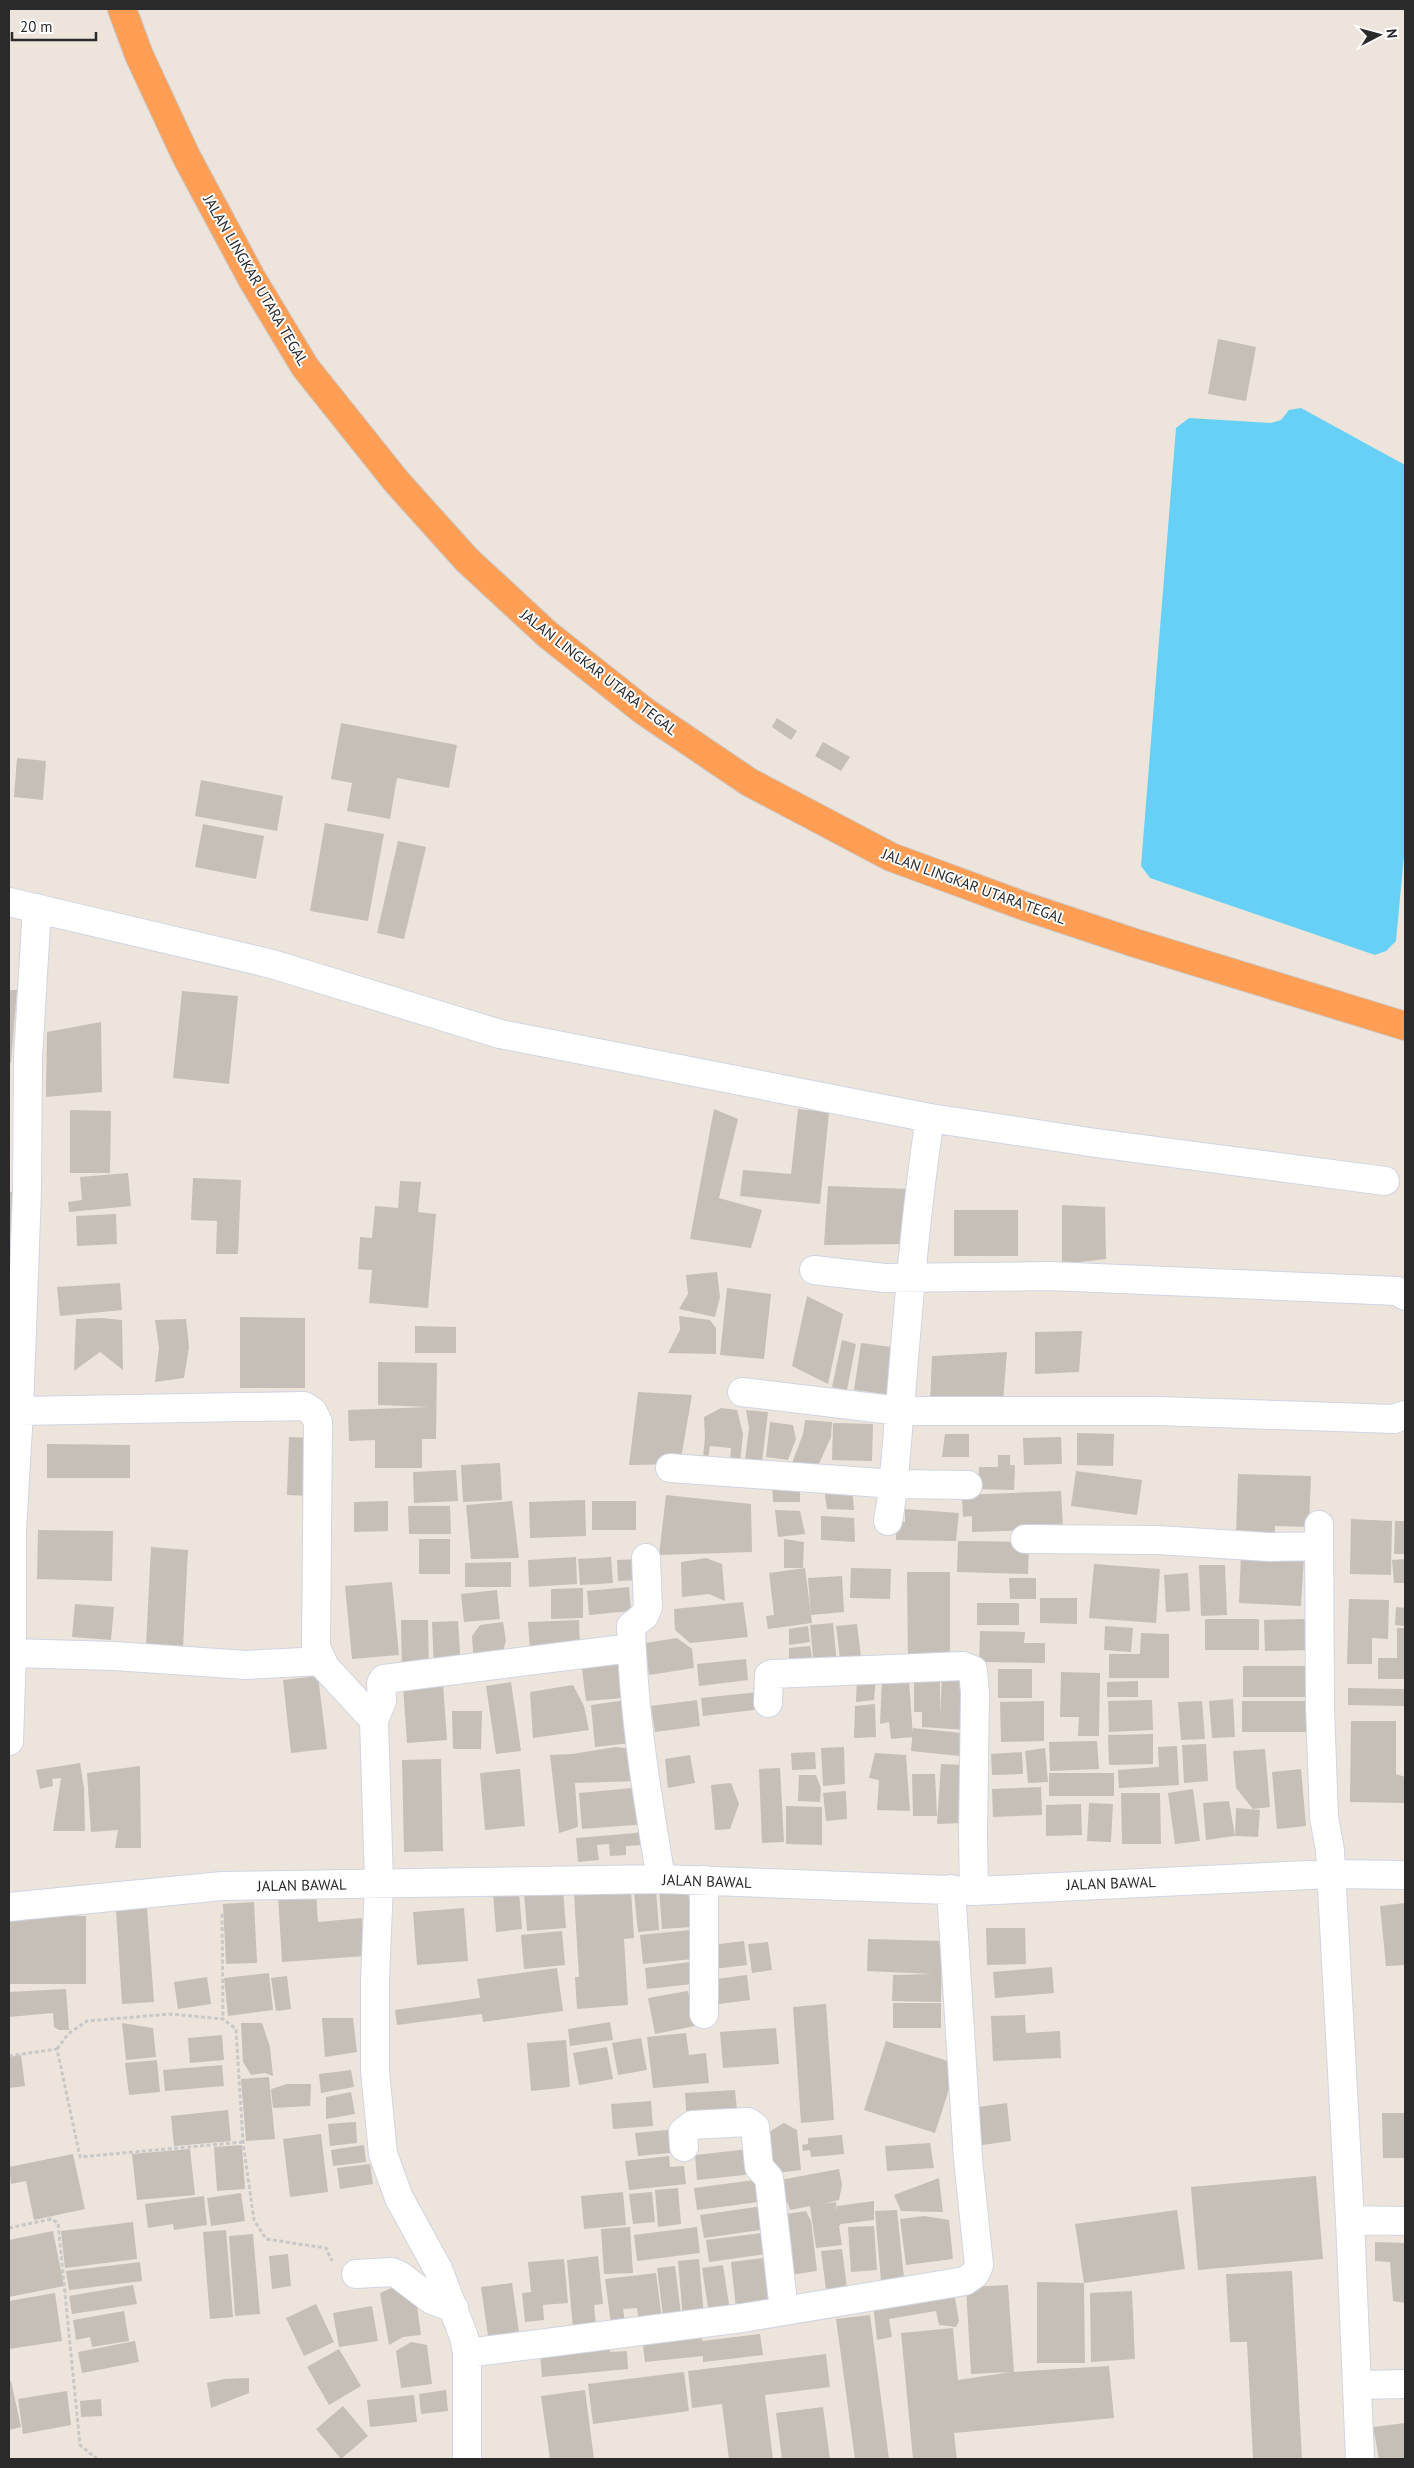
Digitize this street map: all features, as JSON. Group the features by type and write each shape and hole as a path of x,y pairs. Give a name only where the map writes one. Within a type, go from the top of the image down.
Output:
{"highway":[{"name":"JALAN LINGKAR UTARA TEGAL","path":"122,9 139,55 186,156 252,279 305,367 396,481 466,560 554,640 644,711 749,782 891,857 1024,906 1136,943 1405,1026"}],"street":[{"path":"9,902 272,964 500,1034 930,1118 1096,1143 1386,1181"},
{"path":"9,1741 12,1654 12,1531 19,1411 15,1330 27,1190 28,1058 37,908"},
{"path":"888,1521 895,1484 920,1190 930,1118"},
{"path":"814,1270 865,1276 1050,1276 1334,1287 1397,1291 1405,1296"},
{"path":"742,1392 900,1411 1157,1412 1394,1419 1405,1415"},
{"path":"19,1411 304,1406 313,1412 318,1422 316,1647 321,1661 374,1720"},
{"path":"670,1468 895,1484 968,1485"},
{"path":"1025,1539 1147,1540 1269,1547 1319,1535 1320,1708 1324,1817 1330,1862 1350,2220 1360,2459"},
{"path":"646,1558 648,1607 644,1616 631,1626 631,1648 640,1754 657,1857"},
{"path":"467,2459 467,2353 445,2305 438,2270 399,2198 383,2154 375,2071 374,1980 390,1883 374,1720 382,1701 381,1682 384,1679 631,1648"},
{"path":"12,1654 114,1656 246,1665 321,1661"},
{"path":"467,2353 742,2318 965,2280 975,2274 979,2265 968,2159 963,1890 973,1847 975,1693 973,1670 963,1666 772,1674 769,1675 768,1679 768,1703"},
{"name":"JALAN BAWAL","path":"9,1907 222,1886 390,1883 657,1857 704,1880 963,1890 1330,1862 1405,1875"},
{"path":"704,1880 704,2014"},
{"path":"684,2146 683,2132 692,2125 748,2122 755,2128 759,2168 769,2178 784,2311"},
{"path":"1350,2220 1405,2220"},
{"path":"356,2274 392,2272 399,2274 445,2305"},
{"path":"1358,2385 1405,2384"}],"path":[{"path":"222,1886 223,2019"},
{"path":"9,2056 57,2049 68,2034 87,2021 171,2014 223,2019 236,2029 243,2142 254,2220 266,2239 326,2248 338,2274 356,2274"},
{"path":"57,2049 80,2157 243,2142"},
{"path":"9,2228 51,2219 58,2223 80,2445 97,2459"}],"water":[{"path":"1301,408 1405,465 1405,845 1396,941 1386,951 1375,955 1150,878 1141,866 1176,428 1189,418 1271,423 1281,420 1289,410"}],"building":[{"path":"1218,339 1256,347 1246,401 1208,394"},
{"path":"777,718 797,731 791,740 772,727"},
{"path":"341,723 457,745 449,788 397,778 390,819 347,811 352,783 331,779"},
{"path":"823,742 850,757 841,771 815,756"},
{"path":"17,758 46,761 43,800 14,797"},
{"path":"201,780 283,796 277,831 195,816"},
{"path":"325,823 384,834 368,921 310,911"},
{"path":"203,824 264,836 256,879 195,867"},
{"path":"398,841 426,847 404,939 377,933"},
{"path":"9,990 17,990 11,1063 9,1063"},
{"path":"182,991 238,996 229,1084 173,1078"},
{"path":"101,1022 102,1092 46,1097 47,1032"},
{"path":"714,1109 738,1119 719,1198 762,1210 751,1248 690,1239"},
{"path":"798,1109 829,1112 820,1204 740,1196 743,1170 791,1174"},
{"path":"70,1110 111,1111 110,1173 70,1173"},
{"path":"128,1173 131,1206 69,1212 68,1202 82,1200 80,1177"},
{"path":"193,1178 241,1180 238,1254 216,1254 217,1221 191,1220"},
{"path":"400,1181 421,1182 418,1212 436,1214 428,1308 369,1303 372,1270 358,1269 360,1237 372,1238 375,1206 398,1208"},
{"path":"828,1186 908,1189 904,1244 824,1245"},
{"path":"9,1192 14,1192 13,1234 9,1234"},
{"path":"1062,1205 1105,1207 1106,1259 1062,1264"},
{"path":"954,1210 1018,1210 1018,1256 954,1256"},
{"path":"116,1214 117,1244 77,1246 76,1216"},
{"path":"717,1272 720,1297 715,1317 679,1309 688,1294 686,1275"},
{"path":"120,1283 122,1310 60,1316 57,1287"},
{"path":"727,1288 771,1294 764,1359 720,1355"},
{"path":"807,1296 843,1314 828,1384 792,1366"},
{"path":"679,1316 710,1320 716,1328 716,1354 668,1353 680,1330"},
{"path":"240,1317 305,1318 305,1388 240,1388"},
{"path":"102,1318 122,1320 123,1370 100,1352 74,1371 76,1319"},
{"path":"186,1319 189,1347 184,1378 155,1382 159,1348 155,1320"},
{"path":"415,1326 456,1327 456,1353 415,1353"},
{"path":"1082,1331 1079,1372 1035,1374 1035,1332"},
{"path":"842,1340 856,1344 847,1390 832,1387"},
{"path":"861,1343 900,1348 894,1395 854,1390"},
{"path":"1007,1352 1003,1402 930,1402 932,1356"},
{"path":"378,1362 437,1363 436,1439 422,1439 422,1468 375,1468 375,1440 349,1441 348,1410 429,1407 378,1405"},
{"path":"638,1392 692,1395 680,1464 629,1465"},
{"path":"721,1408 737,1410 743,1434 740,1463 730,1461 731,1448 710,1446 708,1459 703,1458 704,1417"},
{"path":"746,1410 768,1412 762,1462 745,1460 749,1428"},
{"path":"805,1420 832,1422 831,1437 818,1466 792,1463 803,1434"},
{"path":"770,1422 793,1425 796,1439 788,1460 766,1457"},
{"path":"833,1423 873,1424 872,1461 832,1460"},
{"path":"1077,1433 1114,1434 1113,1466 1077,1465"},
{"path":"945,1434 969,1434 969,1457 942,1457"},
{"path":"289,1437 315,1438 313,1496 287,1495"},
{"path":"1061,1437 1062,1464 1024,1465 1023,1438"},
{"path":"47,1444 130,1445 130,1478 47,1478"},
{"path":"998,1455 1010,1455 1010,1465 1015,1465 1014,1490 978,1489 979,1467 998,1467"},
{"path":"500,1463 502,1500 463,1502 461,1465"},
{"path":"456,1470 458,1501 414,1503 413,1472"},
{"path":"1076,1471 1142,1480 1137,1515 1071,1506"},
{"path":"1238,1474 1311,1476 1309,1527 1275,1526 1275,1537 1236,1535"},
{"path":"800,1481 800,1502 773,1502 772,1482"},
{"path":"852,1485 854,1510 827,1509 824,1488"},
{"path":"1061,1491 1063,1529 972,1532 972,1516 963,1517 962,1495"},
{"path":"666,1495 751,1504 752,1552 659,1555"},
{"path":"585,1500 586,1536 530,1538 529,1502"},
{"path":"388,1501 388,1531 354,1532 354,1502"},
{"path":"512,1501 519,1558 471,1559 466,1505"},
{"path":"592,1501 636,1501 636,1530 592,1530"},
{"path":"408,1506 450,1506 451,1534 409,1534"},
{"path":"905,1509 959,1513 956,1541 896,1540 896,1521 905,1522"},
{"path":"775,1510 800,1511 805,1534 778,1537"},
{"path":"821,1516 854,1518 855,1542 821,1540"},
{"path":"1351,1519 1392,1521 1391,1575 1350,1574"},
{"path":"1395,1521 1405,1521 1405,1554 1394,1554"},
{"path":"38,1530 113,1531 112,1581 37,1579"},
{"path":"419,1539 450,1539 450,1574 419,1574"},
{"path":"784,1539 804,1542 803,1568 784,1568"},
{"path":"958,1541 1029,1542 1028,1574 957,1572"},
{"path":"151,1547 188,1550 183,1648 146,1646"},
{"path":"1241,1553 1304,1556 1301,1606 1239,1603"},
{"path":"576,1557 577,1584 529,1587 528,1560"},
{"path":"611,1557 613,1583 580,1585 578,1559"},
{"path":"706,1558 722,1564 725,1601 709,1594 682,1597 681,1562"},
{"path":"639,1559 641,1580 618,1581 617,1560"},
{"path":"1405,1559 1405,1583 1394,1583 1392,1560"},
{"path":"511,1562 511,1587 465,1587 465,1563"},
{"path":"1094,1564 1160,1569 1156,1623 1089,1618"},
{"path":"1199,1565 1225,1565 1227,1615 1201,1616"},
{"path":"805,1568 812,1623 768,1629 766,1616 774,1615 769,1573"},
{"path":"851,1568 891,1569 890,1599 850,1598"},
{"path":"907,1572 950,1572 950,1652 932,1652 932,1663 908,1663"},
{"path":"1188,1573 1190,1611 1166,1612 1164,1575"},
{"path":"842,1576 844,1612 811,1615 808,1578"},
{"path":"1009,1578 1036,1578 1036,1599 1010,1599"},
{"path":"392,1582 399,1655 352,1659 345,1586"},
{"path":"629,1587 631,1611 589,1615 587,1591"},
{"path":"583,1588 583,1618 551,1619 551,1589"},
{"path":"497,1590 500,1619 464,1622 461,1594"},
{"path":"1040,1598 1077,1598 1077,1624 1040,1623"},
{"path":"1349,1599 1389,1600 1388,1639 1372,1638 1372,1664 1347,1664"},
{"path":"743,1602 748,1637 690,1643 675,1630 674,1609"},
{"path":"977,1603 1019,1603 1019,1625 977,1625"},
{"path":"75,1604 114,1607 111,1640 72,1637"},
{"path":"1396,1607 1405,1608 1405,1626 1395,1625"},
{"path":"1205,1619 1259,1619 1259,1650 1205,1650"},
{"path":"1308,1619 1309,1650 1265,1651 1264,1620"},
{"path":"401,1620 428,1620 429,1671 402,1672"},
{"path":"579,1620 580,1649 530,1651 528,1622"},
{"path":"458,1621 461,1667 434,1669 432,1622"},
{"path":"503,1622 506,1641 499,1663 474,1664 472,1636 480,1625"},
{"path":"833,1623 837,1665 814,1667 810,1625"},
{"path":"857,1624 862,1665 841,1667 836,1626"},
{"path":"808,1626 810,1642 789,1645 789,1629"},
{"path":"1105,1626 1133,1628 1131,1652 1104,1650"},
{"path":"1397,1628 1405,1628 1405,1679 1378,1679 1378,1658 1397,1658"},
{"path":"980,1631 1025,1632 1024,1643 1045,1643 1045,1663 979,1662"},
{"path":"1141,1633 1169,1634 1169,1678 1109,1678 1109,1654 1140,1654"},
{"path":"677,1638 692,1649 694,1668 649,1675 645,1643"},
{"path":"810,1646 813,1664 789,1667 789,1648"},
{"path":"619,1658 623,1698 586,1701 581,1661"},
{"path":"746,1659 748,1680 699,1686 697,1664"},
{"path":"1243,1666 1309,1666 1309,1697 1243,1697"},
{"path":"998,1669 1032,1669 1032,1698 998,1698"},
{"path":"1061,1672 1100,1673 1099,1736 1078,1736 1079,1717 1060,1717"},
{"path":"318,1676 327,1749 291,1753 283,1680"},
{"path":"942,1676 969,1677 967,1730 922,1727 922,1712 914,1712 914,1680 940,1681 940,1715"},
{"path":"857,1678 876,1678 874,1700 856,1702"},
{"path":"882,1680 909,1680 913,1737 891,1739 889,1722 880,1724"},
{"path":"1138,1681 1138,1697 1107,1697 1107,1682"},
{"path":"511,1682 521,1751 496,1754 486,1686"},
{"path":"443,1683 447,1740 407,1743 403,1686"},
{"path":"573,1685 584,1706 589,1730 533,1738 530,1692"},
{"path":"1348,1688 1405,1689 1405,1706 1348,1705"},
{"path":"759,1692 763,1709 703,1716 701,1698"},
{"path":"1233,1699 1235,1737 1212,1738 1209,1701"},
{"path":"626,1700 631,1743 595,1747 591,1705"},
{"path":"697,1700 700,1726 655,1732 651,1706"},
{"path":"1152,1700 1153,1730 1109,1732 1108,1701"},
{"path":"1044,1701 1044,1741 1001,1742 1000,1702"},
{"path":"1202,1701 1205,1739 1181,1740 1178,1702"},
{"path":"1242,1701 1307,1701 1307,1732 1242,1732"},
{"path":"875,1704 876,1737 854,1738 855,1706"},
{"path":"452,1711 482,1711 481,1749 453,1749"},
{"path":"1351,1721 1396,1721 1396,1774 1405,1777 1405,1803 1350,1802"},
{"path":"913,1728 962,1733 960,1756 911,1751"},
{"path":"1153,1734 1153,1764 1109,1765 1108,1735"},
{"path":"1097,1741 1099,1769 1050,1771 1049,1742"},
{"path":"1206,1744 1208,1781 1184,1783 1182,1745"},
{"path":"1177,1746 1179,1785 1119,1788 1118,1770 1159,1767 1158,1747"},
{"path":"616,1747 633,1749 636,1781 575,1783 578,1827 559,1833 550,1755 572,1754"},
{"path":"844,1747 845,1784 823,1786 821,1748"},
{"path":"1045,1748 1048,1782 1028,1783 1025,1751"},
{"path":"1265,1749 1270,1807 1253,1809 1236,1788 1233,1751"},
{"path":"815,1752 816,1769 792,1770 791,1753"},
{"path":"1022,1752 1023,1774 992,1775 991,1754"},
{"path":"875,1753 906,1755 910,1811 877,1810 879,1780 869,1778"},
{"path":"690,1755 695,1783 668,1788 665,1759"},
{"path":"441,1759 443,1851 404,1852 402,1760"},
{"path":"80,1763 84,1788 85,1831 53,1831 61,1778 52,1779 53,1786 40,1789 36,1770"},
{"path":"941,1764 964,1765 963,1823 937,1824"},
{"path":"140,1766 141,1848 115,1848 118,1830 91,1832 87,1773"},
{"path":"780,1768 784,1842 762,1843 759,1769"},
{"path":"520,1769 525,1826 485,1830 480,1773"},
{"path":"1301,1769 1306,1826 1277,1829 1272,1772"},
{"path":"1049,1773 1114,1773 1114,1796 1049,1796"},
{"path":"912,1774 935,1774 937,1816 913,1816"},
{"path":"799,1775 816,1775 821,1788 820,1802 798,1801"},
{"path":"731,1783 739,1804 730,1829 715,1830 711,1785"},
{"path":"643,1787 647,1824 582,1829 579,1793"},
{"path":"1041,1787 1042,1815 993,1817 992,1789"},
{"path":"1193,1789 1200,1841 1175,1844 1168,1793"},
{"path":"846,1791 847,1819 826,1821 823,1793"},
{"path":"1121,1793 1160,1793 1161,1844 1122,1844"},
{"path":"1229,1801 1235,1836 1206,1840 1203,1803"},
{"path":"1089,1803 1113,1804 1111,1842 1087,1841"},
{"path":"1081,1804 1082,1835 1046,1836 1046,1805"},
{"path":"786,1806 822,1807 822,1845 786,1844"},
{"path":"1236,1808 1260,1810 1258,1837 1235,1836"},
{"path":"640,1831 641,1845 626,1846 626,1855 610,1856 609,1844 597,1845 599,1860 578,1862 576,1838 636,1833"},
{"path":"688,1887 691,1927 662,1929 659,1889"},
{"path":"563,1889 566,1928 527,1931 524,1892"},
{"path":"519,1890 522,1929 496,1932 493,1892"},
{"path":"631,1890 634,1938 624,1939 628,2005 577,2009 575,1977 579,1977 574,1893"},
{"path":"656,1890 659,1930 638,1932 634,1892"},
{"path":"316,1892 318,1922 362,1918 365,1956 282,1962 278,1895"},
{"path":"254,1902 257,1963 226,1964 223,1904"},
{"path":"1405,1903 1405,1965 1386,1966 1380,1906"},
{"path":"147,1908 154,2002 122,2004 116,1910"},
{"path":"464,1908 468,1961 417,1965 413,1912"},
{"path":"45,1916 86,1916 86,1984 9,1984 9,1919"},
{"path":"986,1928 1025,1928 1026,1964 987,1965"},
{"path":"690,1930 693,1959 643,1964 640,1935"},
{"path":"562,1931 565,1965 524,1969 521,1935"},
{"path":"868,1939 942,1941 941,2002 892,2001 893,1975 933,1974 867,1971"},
{"path":"744,1941 747,1965 714,1969 711,1945"},
{"path":"768,1942 772,1970 752,1973 748,1944"},
{"path":"690,1962 692,1984 647,1989 645,1968"},
{"path":"1052,1967 1054,1993 995,1998 993,1972"},
{"path":"557,1968 563,2011 483,2022 482,2014 397,2025 395,2010 480,1998 477,1979"},
{"path":"269,1973 273,2010 228,2016 224,1978"},
{"path":"747,1975 750,2000 719,2004 715,1979"},
{"path":"287,1976 291,2009 276,2011 271,1978"},
{"path":"207,1977 211,2004 178,2009 174,1982"},
{"path":"66,1989 69,2030 59,2030 54,2027 53,2013 9,2017 9,1992"},
{"path":"688,1991 695,2026 655,2034 648,1998"},
{"path":"893,2003 941,2003 941,2028 893,2028"},
{"path":"826,2004 834,2120 801,2123 793,2007"},
{"path":"1025,2015 1026,2033 1060,2031 1061,2058 993,2061 991,2016"},
{"path":"322,2018 353,2018 357,2052 325,2057"},
{"path":"610,2022 613,2040 570,2046 568,2029"},
{"path":"122,2023 153,2028 156,2057 126,2060"},
{"path":"241,2023 262,2023 270,2047 273,2076 265,2073 251,2075 243,2062"},
{"path":"776,2028 779,2064 723,2068 720,2032"},
{"path":"686,2033 689,2055 706,2053 709,2083 653,2088 647,2037"},
{"path":"222,2035 224,2060 190,2063 188,2038"},
{"path":"641,2038 647,2070 618,2075 612,2043"},
{"path":"566,2040 570,2087 531,2091 527,2043"},
{"path":"886,2041 957,2064 935,2133 864,2110"},
{"path":"607,2047 613,2079 579,2085 573,2053"},
{"path":"21,2055 25,2086 9,2088 9,2057"},
{"path":"157,2060 160,2092 129,2095 125,2063"},
{"path":"222,2065 224,2086 165,2091 163,2070"},
{"path":"351,2070 354,2087 321,2093 319,2074"},
{"path":"269,2077 275,2139 246,2141 241,2079"},
{"path":"287,2084 311,2084 310,2106 273,2108 271,2089"},
{"path":"735,2090 738,2119 687,2123 685,2093"},
{"path":"351,2092 355,2114 326,2119 326,2097"},
{"path":"651,2101 653,2126 613,2129 611,2104"},
{"path":"1007,2103 1011,2141 975,2146 971,2108"},
{"path":"228,2110 231,2141 174,2146 171,2116"},
{"path":"1382,2113 1405,2113 1405,2158 1383,2158"},
{"path":"356,2122 357,2143 330,2146 328,2124"},
{"path":"784,2123 797,2130 801,2170 767,2174 764,2135"},
{"path":"677,2129 679,2152 638,2156 635,2133"},
{"path":"321,2134 328,2192 290,2197 283,2139"},
{"path":"842,2135 844,2154 811,2157 810,2150 803,2151 802,2145 808,2144 808,2138"},
{"path":"930,2143 934,2168 887,2171 885,2146"},
{"path":"242,2145 245,2189 217,2191 214,2147"},
{"path":"364,2145 366,2162 333,2166 331,2150"},
{"path":"190,2149 195,2195 137,2200 132,2154"},
{"path":"750,2149 753,2174 697,2180 695,2155"},
{"path":"73,2154 85,2209 34,2220 26,2181 11,2184 9,2167"},
{"path":"669,2156 670,2167 684,2166 686,2184 629,2190 625,2161"},
{"path":"370,2164 373,2184 340,2189 337,2168"},
{"path":"839,2169 842,2185 839,2200 823,2204 836,2202 837,2212 837,2206 874,2201 874,2220 841,2224 839,2226 842,2245 816,2248 810,2206 790,2210 788,2203 779,2205 775,2181"},
{"path":"1316,2176 1323,2259 1198,2270 1191,2187"},
{"path":"939,2178 943,2212 901,2211 894,2195"},
{"path":"762,2179 765,2201 697,2210 694,2188"},
{"path":"678,2188 681,2224 658,2227 655,2190"},
{"path":"623,2192 626,2225 584,2229 581,2196"},
{"path":"652,2192 655,2222 633,2224 629,2194"},
{"path":"241,2193 245,2221 211,2226 207,2198"},
{"path":"204,2196 207,2225 174,2230 173,2224 148,2228 145,2204"},
{"path":"763,2206 767,2229 704,2238 700,2215"},
{"path":"897,2210 904,2278 881,2282 875,2211"},
{"path":"1177,2210 1185,2269 1084,2283 1075,2224"},
{"path":"806,2211 811,2221 817,2271 782,2276 774,2216"},
{"path":"924,2216 949,2220 953,2259 906,2265 900,2219"},
{"path":"133,2222 137,2259 65,2268 61,2231"},
{"path":"874,2226 877,2270 851,2272 848,2227"},
{"path":"630,2227 633,2273 604,2274 601,2229"},
{"path":"697,2227 700,2253 637,2261 634,2235"},
{"path":"226,2230 233,2317 210,2319 203,2232"},
{"path":"53,2231 64,2286 9,2297 9,2240"},
{"path":"762,2233 765,2254 709,2262 706,2240"},
{"path":"253,2234 260,2314 235,2316 229,2236"},
{"path":"1375,2242 1405,2243 1405,2303 1393,2301 1390,2262 1375,2261"},
{"path":"842,2249 847,2288 826,2290 821,2251"},
{"path":"288,2254 291,2286 272,2289 269,2256"},
{"path":"598,2256 603,2304 594,2305 596,2326 573,2329 567,2260"},
{"path":"772,2257 778,2303 736,2308 731,2262"},
{"path":"564,2259 568,2303 543,2305 544,2320 525,2322 522,2293 531,2292 528,2262"},
{"path":"699,2259 704,2316 683,2319 678,2261"},
{"path":"140,2262 142,2281 69,2290 66,2271"},
{"path":"723,2265 730,2311 709,2314 702,2268"},
{"path":"675,2266 681,2314 663,2316 657,2268"},
{"path":"1292,2271 1302,2459 1253,2459 1247,2342 1230,2342 1226,2274"},
{"path":"656,2273 662,2320 639,2322 637,2308 623,2309 625,2322 611,2324 605,2279"},
{"path":"1037,2282 1084,2283 1085,2363 1037,2363"},
{"path":"512,2283 519,2332 488,2336 481,2287"},
{"path":"133,2285 137,2304 72,2314 69,2296"},
{"path":"1008,2285 1014,2372 1109,2366 1114,2418 954,2433 957,2459 913,2459 901,2333 953,2328 958,2380 1011,2372 971,2374 966,2287"},
{"path":"396,2286 415,2291 421,2335 403,2337 389,2345 380,2293"},
{"path":"953,2286 959,2321 956,2327 939,2325 936,2311 889,2319 892,2337 877,2340 873,2304"},
{"path":"1132,2291 1135,2359 1091,2362 1090,2293"},
{"path":"55,2293 62,2341 9,2349 9,2301"},
{"path":"316,2304 334,2342 304,2356 286,2318"},
{"path":"372,2306 378,2341 339,2347 333,2313"},
{"path":"124,2311 129,2341 92,2347 90,2337 76,2340 73,2320"},
{"path":"870,2315 889,2459 855,2459 836,2319"},
{"path":"701,2332 702,2341 760,2334 763,2355 703,2362 703,2356 645,2362 642,2337"},
{"path":"135,2341 139,2362 82,2373 78,2352"},
{"path":"411,2342 427,2345 432,2384 401,2388 396,2351"},
{"path":"610,2348 610,2352 627,2351 628,2369 542,2377 540,2354"},
{"path":"339,2349 361,2386 329,2405 307,2367"},
{"path":"826,2354 830,2387 765,2395 773,2459 729,2459 722,2404 692,2408 688,2371"},
{"path":"684,2372 689,2411 593,2424 588,2384"},
{"path":"249,2378 249,2393 211,2408 207,2383 224,2379"},
{"path":"9,2381 11,2381 21,2427 9,2430"},
{"path":"446,2390 448,2411 421,2414 419,2394"},
{"path":"585,2390 594,2459 550,2459 541,2396"},
{"path":"67,2391 71,2425 23,2434 18,2399"},
{"path":"414,2395 417,2422 370,2427 367,2400"},
{"path":"101,2399 102,2416 81,2417 80,2401"},
{"path":"343,2406 368,2436 341,2459 316,2429"},
{"path":"823,2407 830,2459 782,2459 776,2413"},
{"path":"1405,2423 1405,2459 1379,2459 1373,2427"}]}
